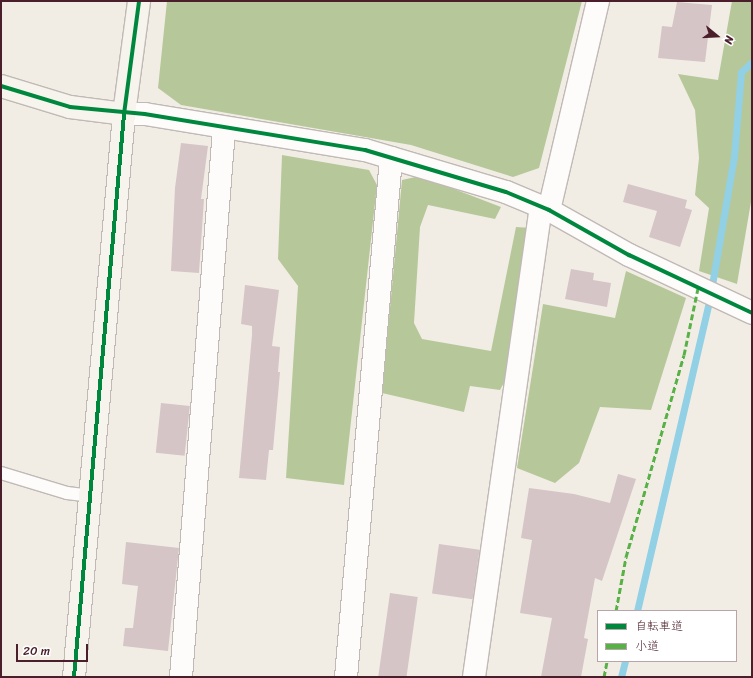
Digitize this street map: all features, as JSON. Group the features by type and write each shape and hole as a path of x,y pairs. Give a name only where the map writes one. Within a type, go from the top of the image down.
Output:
{"street":[{"path":"74,677 124,114 138,1"},
{"path":"474,677 545,208 598,1"},
{"path":"1,86 70,107 124,114 145,114 224,129 365,150 506,192 545,208 629,255 752,312"},
{"path":"181,677 224,129"},
{"path":"346,677 391,158"}],"lane":[{"path":"1,473 67,493 90,496"}],"green space":[{"path":"167,1 582,1 539,168 513,177 411,145 181,105 158,88"},
{"path":"732,1 752,1 752,196 737,284 699,271 709,208 695,195 699,158 695,110 678,74 718,80"},
{"path":"282,155 369,170 377,185 344,485 286,478 298,286 278,259"},
{"path":"420,176 501,207 495,219 428,205 420,227 414,323 422,339 491,351 516,227 531,228 507,377 500,390 470,386 464,412 382,393 402,180"},
{"path":"626,271 686,298 651,410 600,407 579,463 555,483 517,468 543,304 615,318"}],"building":[{"path":"677,2 712,5 705,62 658,58 662,26 672,27"},
{"path":"181,143 208,146 201,199 204,199 199,273 171,271 175,188"},
{"path":"628,184 687,200 685,208 692,210 680,247 649,237 657,211 623,202"},
{"path":"571,269 594,273 593,280 611,283 607,307 565,299"},
{"path":"245,285 279,290 272,346 280,347 278,372 280,372 273,450 269,450 266,480 239,478 252,335 252,326 241,324"},
{"path":"161,403 190,406 185,456 156,453"},
{"path":"618,474 636,479 602,581 595,578 584,638 588,639 581,677 541,677 552,618 520,613 532,540 521,538 529,488 574,494 610,503"},
{"path":"126,542 179,548 168,651 123,646 125,628 133,628 138,586 122,584"},
{"path":"439,544 480,550 473,599 432,594"},
{"path":"390,593 418,597 406,677 378,677"}],"waterway":[{"path":"712,285 734,156 741,72 752,62"},
{"path":"637,610 708,305"},
{"path":"621,677 625,662"}],"marked path":[{"path":"616,610 626,557 684,355 698,288"},
{"path":"604,677 607,662"}],"cycle path":[{"path":"74,677 124,114 139,1"},
{"path":"1,86 70,107 145,114 365,150 506,192 549,210 629,255 752,313"}]}
